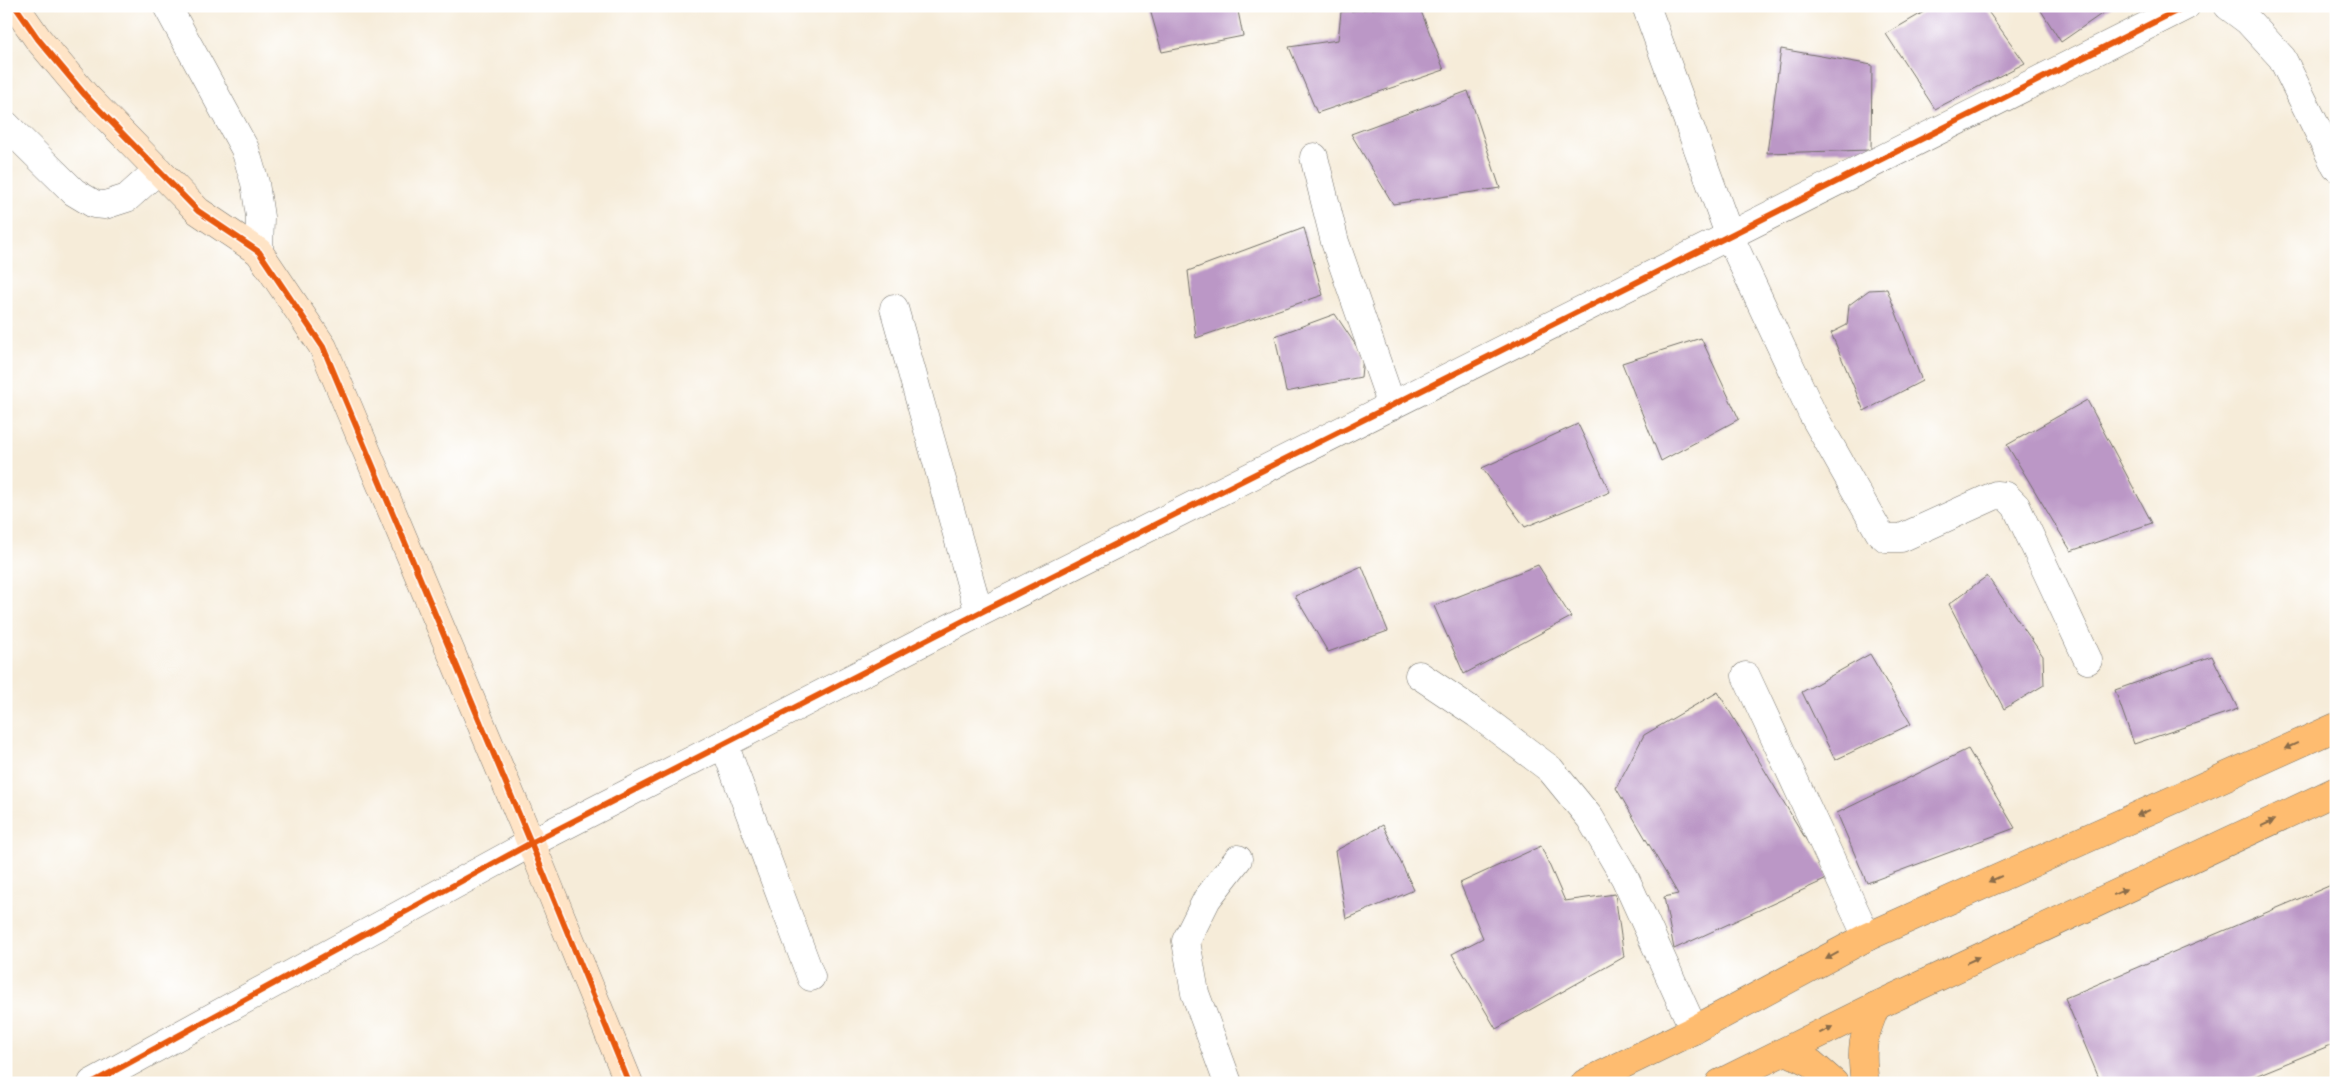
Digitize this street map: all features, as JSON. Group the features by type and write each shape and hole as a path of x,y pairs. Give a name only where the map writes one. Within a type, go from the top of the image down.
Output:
{"main road":[{"path":"1586,1083 1694,1030 1867,937 2336,726"},
{"path":"1720,1083 1876,1006 2336,791"},
{"path":"1865,1083 1862,1067 1863,1038 1876,1006"},
{"path":"1786,1051 1811,1063 1834,1083"}],"street":[{"path":"15,6 38,39 85,95 198,211 259,252 323,347 531,843 629,1083"},
{"path":"167,6 245,150 255,182 258,200 260,217 259,252"},
{"path":"1646,6 1730,237 1812,413 1878,532 1886,538 1901,538 1996,495 2006,496 2016,506 2088,660"},
{"path":"92,1083 531,843 979,613 2186,6"},
{"path":"2228,6 2248,21 2282,58 2336,167"},
{"path":"6,125 74,192 94,204 116,203 127,198 158,170"},
{"path":"1314,157 1334,242 1392,406"},
{"path":"894,308 979,613"},
{"path":"1419,675 1477,714 1550,768 1590,818 1625,878 1694,1030"},
{"path":"1746,676 1867,937"},
{"path":"724,744 811,977"},
{"path":"1228,1083 1195,992 1186,941 1207,899 1238,860"}],"building":[{"path":"1149,6 1237,6 1243,36 1162,52"},
{"path":"1419,6 1444,70 1317,113 1289,47 1338,40 1341,12"},
{"path":"1934,6 1984,6 2025,63 1935,109 1886,34"},
{"path":"2038,6 2113,6 2061,42"},
{"path":"1781,49 1872,65 1871,150 1767,153"},
{"path":"1468,91 1500,188 1393,204 1351,134"},
{"path":"1304,228 1323,295 1196,338 1188,271"},
{"path":"1887,289 1922,381 1864,411 1831,333 1847,325 1849,305 1869,290"},
{"path":"1335,314 1363,356 1361,377 1286,392 1275,336"},
{"path":"1701,338 1739,419 1661,461 1622,363"},
{"path":"2087,400 2152,523 2071,551 2007,445"},
{"path":"1578,424 1610,492 1525,527 1482,468"},
{"path":"1538,565 1571,617 1464,674 1434,606"},
{"path":"1362,566 1388,631 1328,652 1295,596"},
{"path":"1987,576 2043,656 2044,685 2004,709 1949,604"},
{"path":"1870,654 1911,724 1835,760 1802,692"},
{"path":"2212,656 2238,709 2134,744 2115,690"},
{"path":"1718,692 1829,878 1674,949 1664,897 1678,894 1616,788 1644,735"},
{"path":"1968,749 2015,828 1867,883 1837,813"},
{"path":"1383,825 1414,890 1346,919 1335,851"},
{"path":"1541,846 1565,901 1615,894 1624,957 1496,1029 1452,954 1483,938 1460,883"},
{"path":"2336,883 2336,1043 2238,1083 2101,1083 2065,998"}],"cycle path":[{"path":"15,6 38,39 85,95 198,211 259,252 323,347 531,843 629,1083"},
{"path":"92,1083 531,843 979,613 2186,6"}]}
